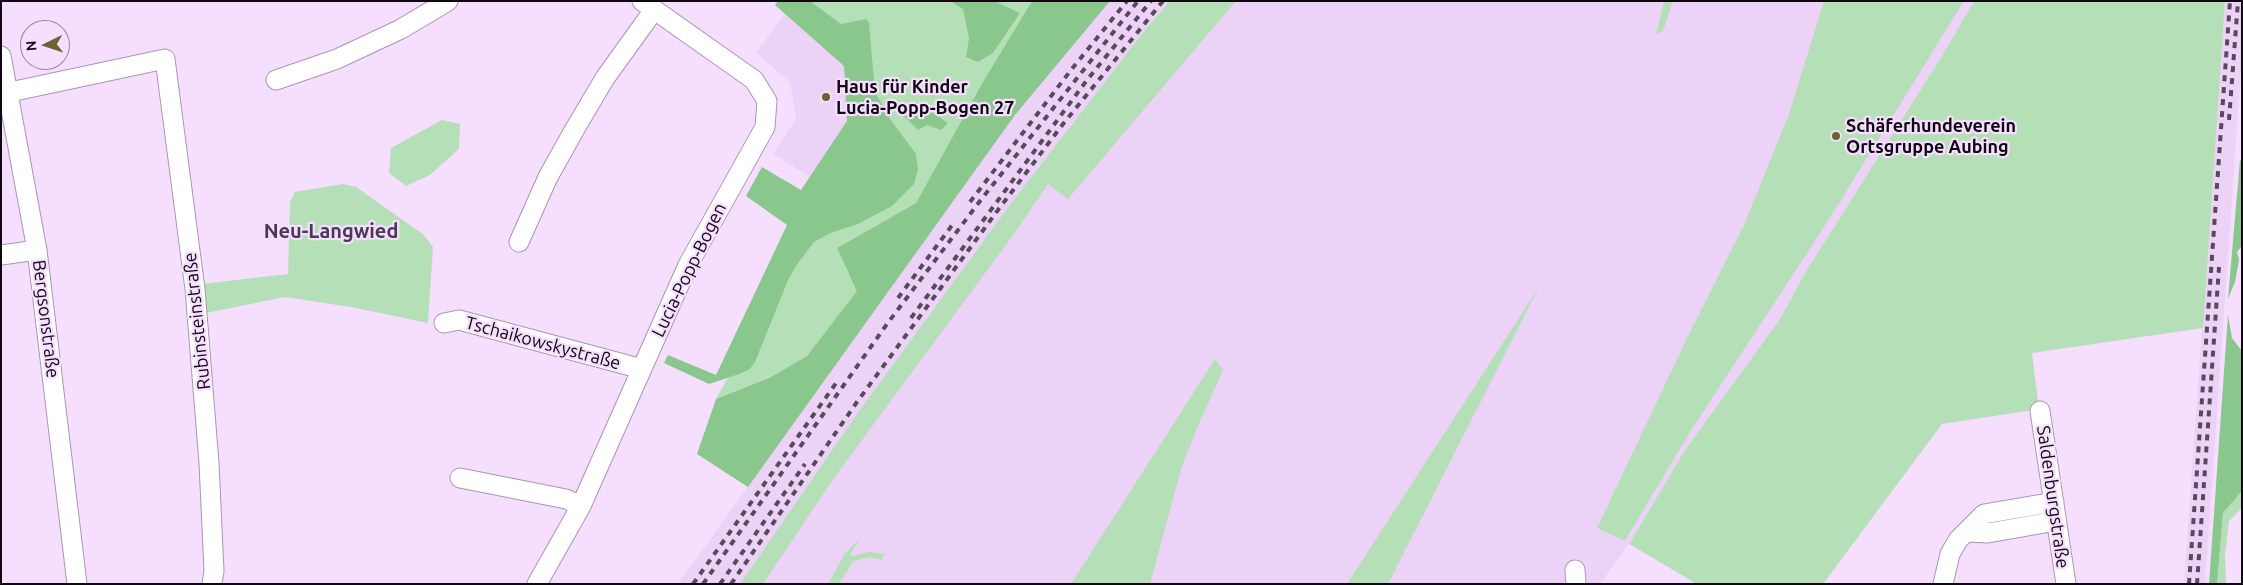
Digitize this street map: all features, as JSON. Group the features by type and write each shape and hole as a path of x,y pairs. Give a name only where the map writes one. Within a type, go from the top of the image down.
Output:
{"street":[{"path":"276,80 337,60 402,29 448,1"},
{"path":"519,242 548,177 648,6"},
{"name":"Lucia-Popp-Bogen","path":"537,584 581,506 688,265 765,127 767,101 754,80 648,6"},
{"name":"Bergsonstraße","path":"1,56 10,92 37,250 77,584"},
{"name":"Rubinsteinstraße","path":"10,92 165,59 195,289 213,534 212,584"},
{"path":"1,256 37,250"},
{"name":"Tschaikowskystraße","path":"444,323 459,320 642,369"},
{"name":"Saldenburgstraße","path":"2040,411 2066,584"},
{"path":"460,478 566,500 581,506"},
{"path":"1942,584 1950,554 1958,540 1969,532 1984,514 2054,502"},
{"path":"1969,532 1988,533 2056,521"}],"shaded area":[{"path":"1110,1 1974,1 1942,56 1805,273 1780,319 1685,450 1629,544 1600,584 678,584 1015,115"},
{"path":"2225,1 2242,1 2242,56 2205,584 2184,584"},
{"name":"Haus für Kinder Lucia-Popp-Bogen 27","path":"787,11 853,65 864,111 820,183 773,154 796,119 790,82 756,53"}],"green space":[{"path":"778,1 810,1 841,24 866,19 869,23 875,92 890,119 916,154 918,169 914,184 892,206 858,224 830,233 814,242 788,280 755,362 750,369 709,384 664,363 668,355 716,375 787,225 746,196 762,167 801,190 847,121 844,66 775,5"},
{"path":"784,1 1032,1 916,203 837,248 858,291 807,356 769,378 716,399 874,112 858,56"},
{"path":"950,1 994,1 1020,13 993,53 978,62 966,57 969,38 963,9"},
{"path":"1032,1 1110,1 1015,115 748,487 697,454 716,399 769,378 807,356 857,291 837,248 916,203 983,82"},
{"path":"1170,1 1236,1 1068,199 1048,184 1014,234 834,478 763,584 740,584 857,414 1012,202 1142,34"},
{"path":"1664,1 1673,1 1663,31 1656,35"},
{"path":"1824,1 1964,1 1828,221 1690,432 1625,541 1597,528 1688,336 1744,225 1789,114"},
{"path":"1974,1 2225,1 2203,328 2032,353 2039,409 1942,424 1823,584 1697,584 1629,544 1685,450 1780,319 1805,273 1942,56"},
{"path":"917,102 948,123 941,130 927,125 918,130 903,115"},
{"path":"442,120 460,124 459,149 430,175 406,186 389,173 391,148"},
{"path":"2240,160 2242,161 2242,246 2237,252 2239,260 2235,282 2228,299"},
{"path":"343,184 356,187 424,235 433,247 428,323 351,307 285,297 206,313 202,284 288,274 290,202 295,192"},
{"path":"1539,287 1388,584 1347,584"},
{"path":"2228,315 2232,338 2242,351 2242,491 2223,513 2217,584 2209,584"},
{"path":"1215,359 1223,370 1182,466 1150,584 1071,584"},
{"path":"2242,491 2242,508 2229,521 2225,555 2226,584 2217,584 2223,513"},
{"path":"860,538 850,555 870,552 885,554 882,560 868,557 853,562 839,584 828,584 845,553"}],"railway":[{"path":"970,202 1071,70 1127,1"},
{"path":"703,584 887,324 980,201 1138,1"},
{"path":"911,318 1087,80 1151,1"},
{"path":"731,584 857,402 995,214 1063,124 1163,1"},
{"path":"2189,584 2230,1"},
{"path":"2229,120 2238,1"},
{"path":"898,298 953,224"},
{"path":"2197,584 2219,267"},
{"path":"693,584 839,379"},
{"path":"720,584 805,464"}],"place":[{"name":"Haus für Kinder Lucia-Popp-Bogen 27","path":"826,97"},
{"name":"Schäferhundeverein Ortsgruppe Aubing","path":"1836,136"}],"district":[{"name":"Neu-Langwied","path":"331,231"}]}
